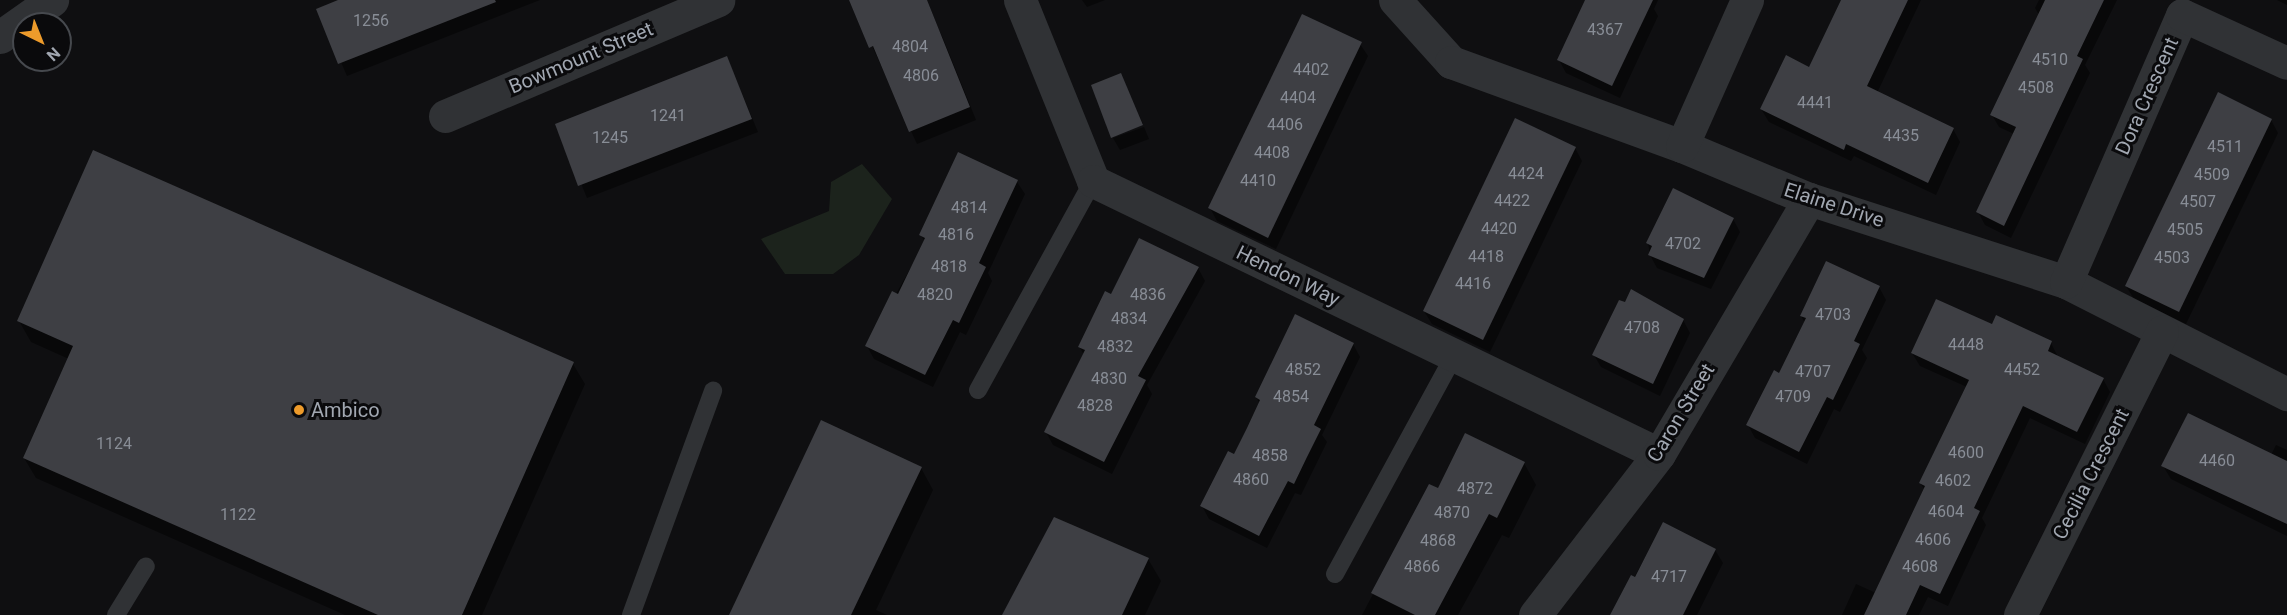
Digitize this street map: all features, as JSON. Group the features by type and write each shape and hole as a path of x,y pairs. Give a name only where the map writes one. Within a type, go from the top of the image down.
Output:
{"street":[{"path":"0,37 52,0"},
{"name":"Bowmount Street","path":"445,116 718,0"},
{"path":"1020,0 1093,181"},
{"name":"Elaine Drive","path":"1395,0 1451,62 1682,146 1809,199 2066,282 2287,394"},
{"path":"1682,146 1747,0"},
{"name":"Dora Crescent","path":"2066,282 2186,8 2287,63"},
{"name":"Hendon Way","path":"1093,181 1659,454"},
{"name":"Caron Street","path":"1535,615 1659,454 1809,199"},
{"name":"Cecilia Crescent","path":"2020,615 2162,332"}],"lane":[{"path":"978,390 1093,181"},
{"path":"1335,574 1454,356"},
{"path":"631,615 713,391"},
{"path":"116,615 146,566"}],"shaded area":[{"path":"862,164 892,199 859,255 833,274 785,274 761,239 829,211 831,182"}],"building":[{"path":"338,0 495,0 496,2 338,64 316,9"},
{"path":"849,0 927,0 970,107 909,132 873,46 869,48"},
{"path":"1585,0 1653,0 1612,86 1557,60"},
{"path":"1841,0 1908,0 1867,86 1954,128 1928,183 1846,144 1844,150 1760,109 1786,55 1809,67"},
{"path":"2045,0 2104,0 2077,56 2083,59 2004,226 1976,212 2016,127 1990,115"},
{"path":"1302,14 1362,42 1268,238 1208,208"},
{"path":"727,56 752,119 578,186 555,124"},
{"path":"1121,73 1143,125 1111,138 1091,85"},
{"path":"2218,92 2272,119 2179,312 2125,286"},
{"path":"1515,118 1576,147 1483,340 1423,311"},
{"name":"Ambico","path":"93,150 574,362 462,615 378,615 23,458 73,346 17,321"},
{"path":"958,152 1018,180 979,263 986,267 959,323 953,320 925,375 865,346 892,291 898,294 925,238 919,235"},
{"path":"1673,188 1734,218 1704,278 1648,255 1652,246 1646,243"},
{"path":"1139,238 1199,267 1138,376 1146,380 1104,462 1044,432 1085,350 1078,347 1105,291 1111,294"},
{"path":"1826,261 1880,286 1854,341 1860,344 1833,400 1827,397 1799,452 1746,425 1774,370 1779,373 1806,318 1800,316"},
{"path":"1631,289 1684,319 1653,384 1592,355 1619,300 1625,302"},
{"path":"1936,299 1992,324 1996,315 2052,341 2048,351 2104,378 2077,432 2023,406 1974,508 1980,511 1940,594 1920,585 1906,615 1864,615 1925,486 1919,483 1969,380 1911,353"},
{"path":"1295,314 1354,343 1314,425 1321,429 1294,484 1288,481 1259,536 1200,506 1228,451 1234,454 1247,428 1260,400 1255,397"},
{"path":"2188,413 2287,461 2287,524 2161,466"},
{"path":"821,420 922,467 851,615 729,615"},
{"path":"1465,433 1525,462 1497,518 1489,514 1435,615 1415,615 1371,593 1429,484 1438,488"},
{"path":"1054,517 1149,558 1122,615 1002,615"},
{"path":"1663,522 1716,549 1683,615 1610,615 1631,575 1635,577"}],"place":[{"name":"Ambico","path":"299,410"}]}
